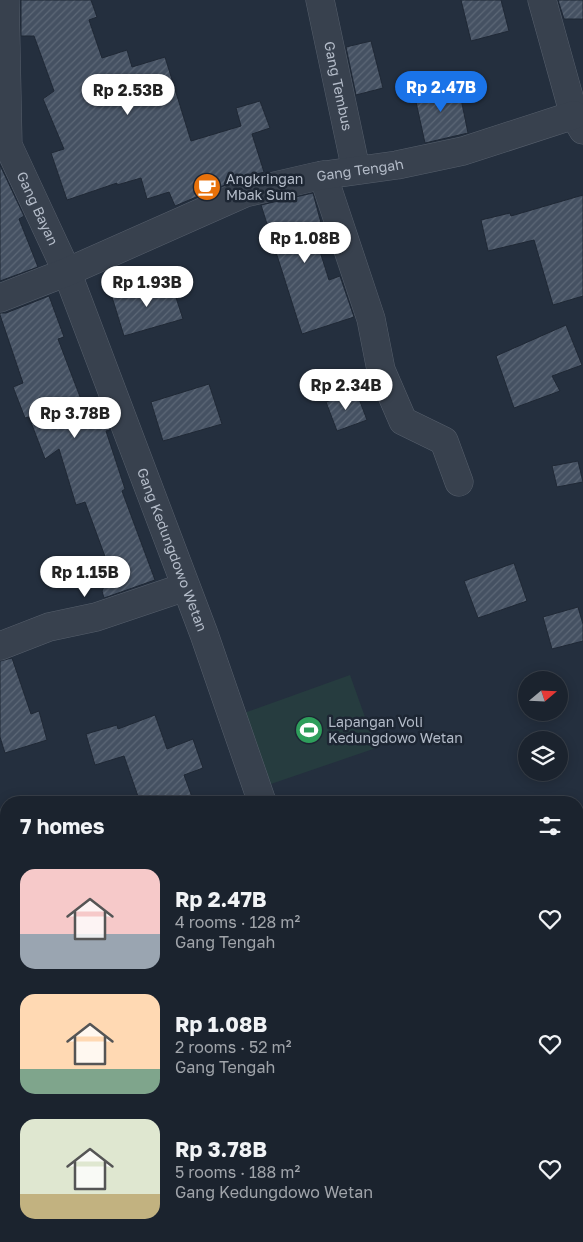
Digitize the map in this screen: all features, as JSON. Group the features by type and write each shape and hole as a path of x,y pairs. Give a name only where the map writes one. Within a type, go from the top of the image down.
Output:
{"street":[{"path":"4,146 5,0"},
{"name":"Gang Tembus","path":"320,0 356,170"},
{"path":"542,0 579,123"},
{"name":"Gang Tengah","path":"0,298 67,272 245,193 323,175 397,165 579,123"},
{"name":"Gang Bayan","path":"4,146 67,272"},
{"path":"323,175 371,319 381,370 403,421 444,441 459,482"},
{"name":"Gang Kedungdowo Wetan","path":"67,272 204,634 260,796"},
{"path":"0,646 49,627 96,617 185,587"}],"green space":[{"name":"Lapangan Voli Kedungdowo Wetan","path":"350,675 376,748 268,785 244,713"}],"building":[{"path":"21,0 91,0 97,17 89,20 102,58 127,50 132,67 165,57 191,141 241,126 236,108 260,101 270,128 252,134 264,172 239,179 175,206 169,192 147,199 141,178 117,185 117,183 67,200 51,153 64,149 43,99 54,91 34,36 21,36"},
{"path":"461,0 501,0 509,31 471,41"},
{"path":"558,0 583,0 583,19 564,19"},
{"path":"371,41 383,88 356,95 346,47"},
{"path":"458,84 468,133 425,143 414,93"},
{"path":"0,165 24,216 19,219 38,267 0,281"},
{"path":"313,193 321,223 312,226 329,280 340,276 354,317 302,334 261,205"},
{"path":"583,195 583,296 553,305 534,240 488,251 481,220 510,213 511,216"},
{"path":"170,279 183,319 124,336 112,297"},
{"path":"49,296 64,337 58,339 82,402 97,396 110,430 106,431 125,489 122,491 155,580 104,598 102,591 109,576 107,562 85,502 76,505 59,449 45,459 29,417 25,418 13,387 23,383 0,313 6,313"},
{"path":"566,325 582,365 552,376 560,391 514,408 496,356"},
{"path":"209,384 222,424 163,441 151,402"},
{"path":"356,391 367,420 337,431 326,402"},
{"path":"578,461 583,482 557,487 552,466"},
{"path":"514,563 527,601 478,618 464,581"},
{"path":"578,607 583,624 583,641 552,649 543,617"},
{"path":"12,658 31,714 39,711 47,740 5,753 0,737 0,661"},
{"path":"155,715 167,749 193,739 203,768 184,775 192,796 138,796 124,756 95,765 86,734 117,725 118,729"}],"place":[{"name":"Angkringan Mbak Sum","path":"207,187"},
{"name":"Lapangan Voli Kedungdowo Wetan","path":"309,730"}]}
